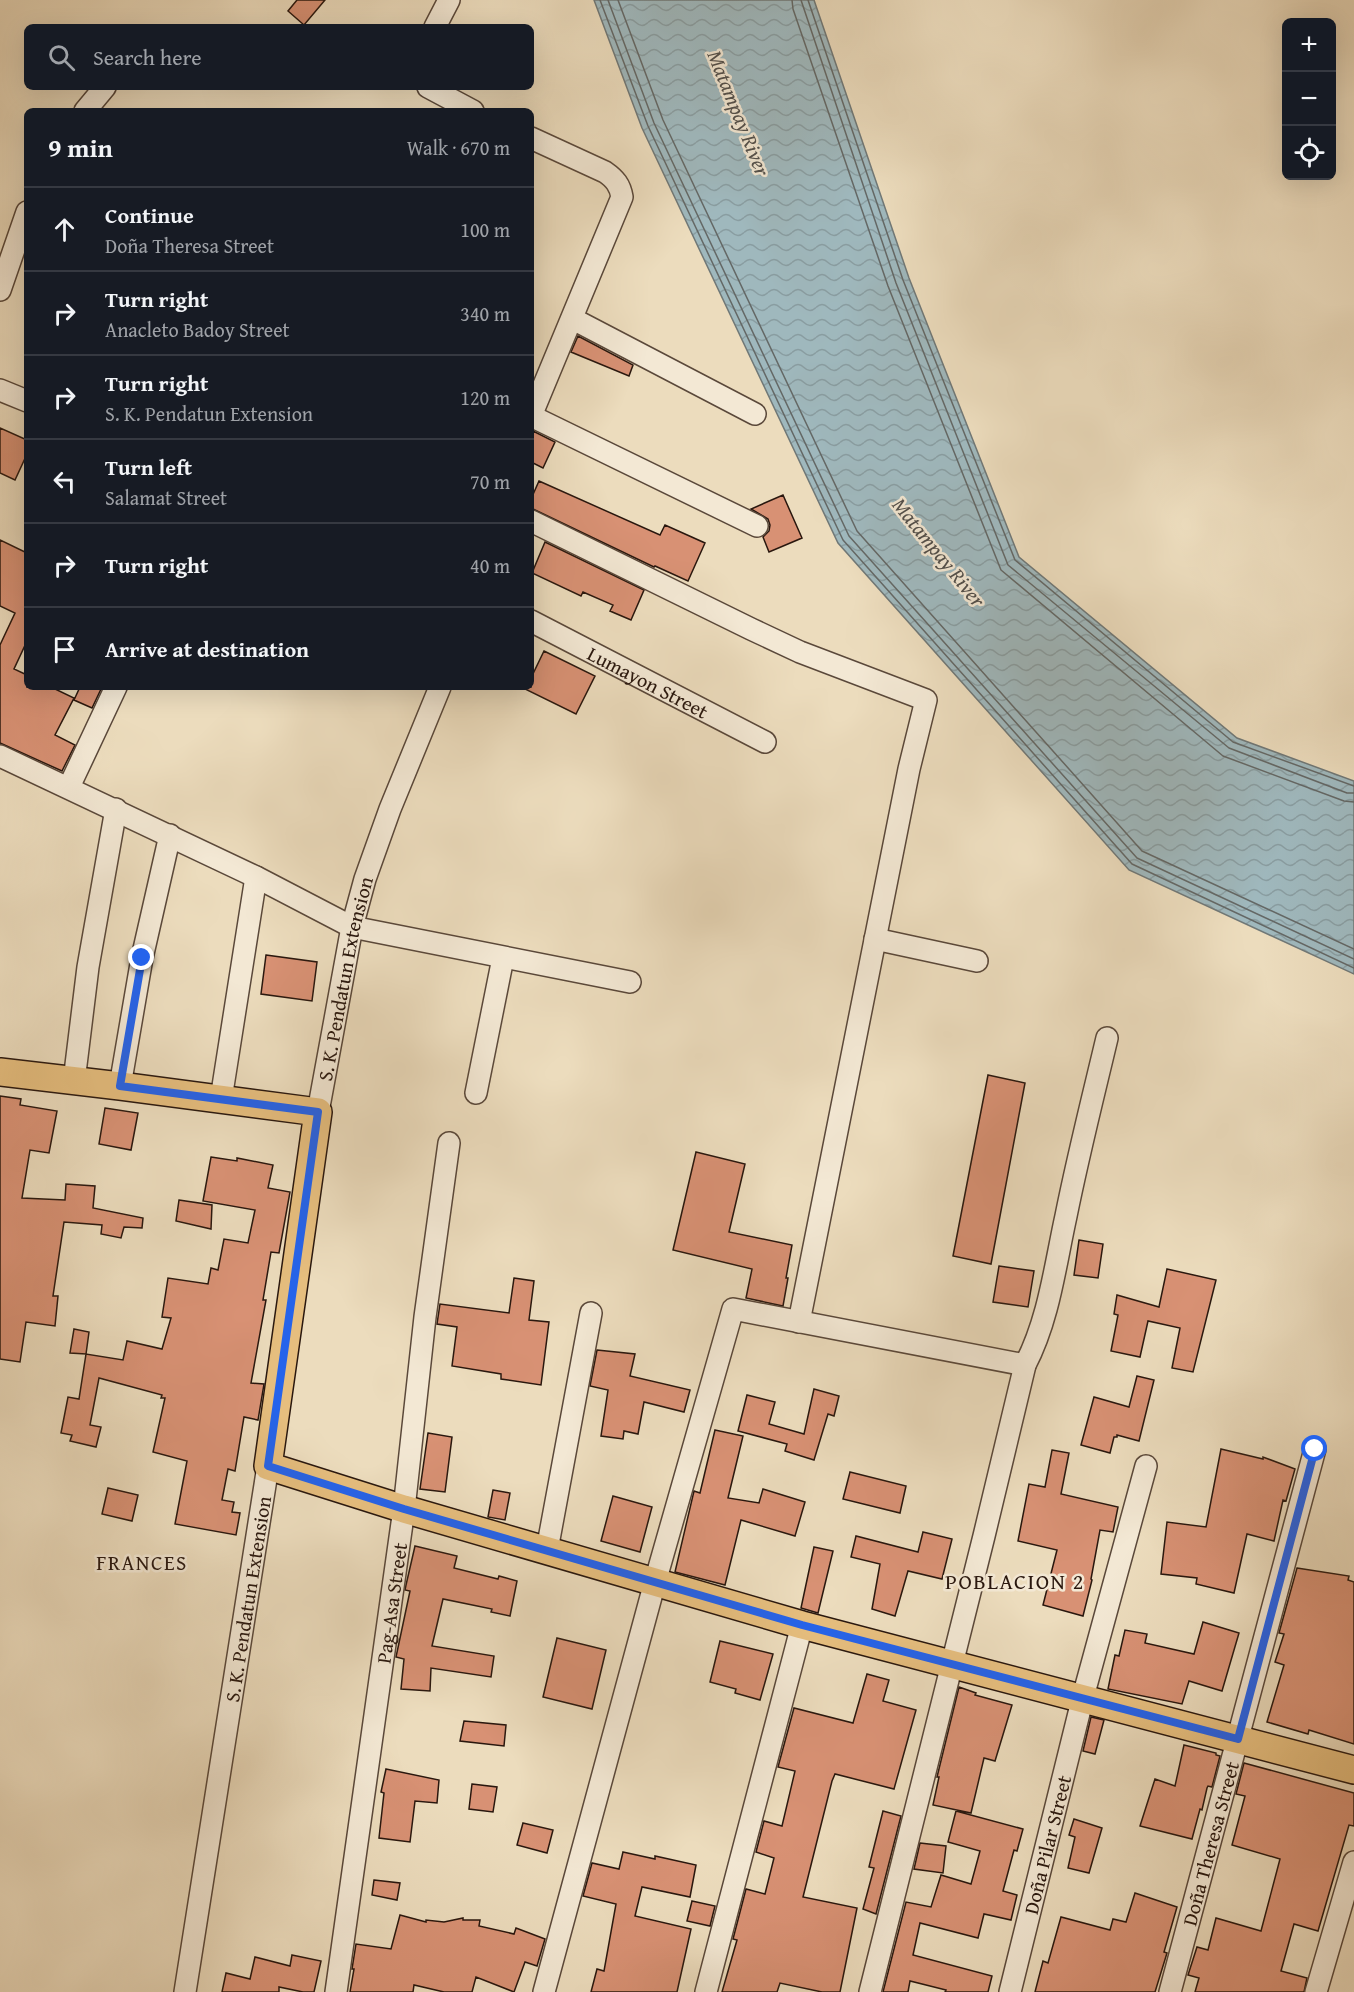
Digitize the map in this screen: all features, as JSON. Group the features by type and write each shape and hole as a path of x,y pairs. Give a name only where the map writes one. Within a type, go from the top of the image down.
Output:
{"main road":[{"path":"0,1072 318,1112"},
{"name":"S. K. Pendatun Extension","path":"268,1466 318,1112"},
{"path":"268,1466 404,1509 802,1625 1354,1770"}],"street":[{"path":"437,24 449,0"},
{"path":"88,108 102,90"},
{"path":"434,90 467,108"},
{"path":"534,139 605,172 621,187 622,197 534,409"},
{"path":"0,290 5,259 24,218"},
{"path":"573,319 755,414"},
{"path":"0,390 24,400"},
{"path":"534,417 757,526"},
{"path":"534,521 800,652 926,700 909,769 799,1322"},
{"name":"Lumayon Street","path":"534,623 765,742"},
{"path":"69,787 115,690"},
{"name":"S. K. Pendatun Extension","path":"318,1112 352,927 365,879 390,809 439,690"},
{"path":"0,756 256,877 352,927 630,982"},
{"path":"74,1081 88,967 116,809"},
{"path":"120,1086 142,958 170,836"},
{"path":"221,1099 256,877"},
{"path":"875,939 977,961"},
{"path":"477,1094 503,958"},
{"path":"870,1992 1025,1365 1043,1323 1070,1193 1107,1038"},
{"name":"Pag-Asa Street","path":"336,1992 404,1509 425,1317 449,1143"},
{"path":"544,1992 655,1582 733,1309 1025,1365"},
{"path":"547,1550 591,1313"},
{"name":"Doña Theresa Street","path":"1170,1992 1315,1449"},
{"name":"S. K. Pendatun Extension","path":"185,1992 268,1466"},
{"name":"Doña Pilar Street","path":"1010,1992 1083,1697 1146,1466"},
{"path":"706,1992 802,1625"},
{"path":"1316,1992 1354,1862"}],"water":[{"name":"Matampay River","path":"594,0 814,0 909,278 1019,557 1237,738 1354,781 1354,974 1129,870 838,543 642,128"}],"building":[{"path":"297,0 325,0 305,24 288,11"},
{"path":"578,336 633,365 629,376 571,352"},
{"path":"0,428 24,439 24,460 15,480 0,473"},
{"path":"534,432 555,442 543,468 534,464"},
{"path":"539,481 660,535 665,525 705,543 688,581 534,509 534,492"},
{"path":"783,495 802,538 769,552 763,537 769,531 768,519 751,509"},
{"path":"0,540 24,552 24,647 14,669 24,674 24,690 57,690 74,698 55,735 75,745 62,771 0,743 0,645 15,613 0,606"},
{"path":"545,542 644,590 631,620 610,611 613,605 583,592 581,596 534,574 534,568"},
{"path":"544,651 595,676 576,714 527,690 534,690 534,672"},
{"path":"79,690 101,690 92,708 74,700"},
{"path":"266,955 317,962 312,1001 261,994"},
{"path":"988,1075 1025,1083 991,1264 953,1256"},
{"path":"0,1096 21,1099 20,1105 57,1111 49,1153 30,1150 22,1198 65,1200 66,1184 95,1186 93,1208 143,1218 142,1228 124,1227 121,1238 101,1234 102,1225 64,1222 53,1296 58,1296 55,1326 26,1322 20,1362 0,1359"},
{"path":"105,1108 138,1113 131,1150 99,1144"},
{"path":"696,1152 745,1164 729,1232 792,1245 783,1306 746,1298 752,1269 673,1250"},
{"path":"211,1157 237,1161 237,1158 273,1165 268,1188 290,1192 279,1253 271,1252 263,1300 266,1300 251,1383 264,1384 258,1420 244,1417 235,1471 228,1469 222,1500 234,1502 232,1512 240,1513 236,1535 175,1524 187,1461 153,1452 165,1398 161,1398 162,1395 99,1378 90,1425 101,1427 96,1447 70,1441 72,1435 61,1433 68,1397 79,1399 86,1354 123,1360 127,1341 162,1349 171,1318 162,1317 168,1278 208,1284 211,1268 218,1270 224,1239 248,1243 255,1210 203,1201"},
{"path":"179,1200 212,1205 211,1229 176,1221"},
{"path":"1079,1240 1103,1244 1098,1278 1074,1275"},
{"path":"999,1266 1034,1271 1028,1307 993,1302"},
{"path":"1167,1269 1216,1280 1193,1372 1172,1368 1180,1328 1148,1321 1140,1357 1111,1351 1118,1315 1114,1314 1117,1295 1159,1307"},
{"path":"514,1278 534,1281 529,1320 549,1322 541,1385 501,1379 501,1374 452,1366 457,1327 437,1324 440,1304 509,1313"},
{"path":"74,1329 89,1332 86,1354 70,1353"},
{"path":"597,1350 635,1354 630,1376 690,1390 684,1412 644,1402 638,1434 624,1431 623,1439 601,1436 608,1390 590,1386"},
{"path":"1137,1376 1154,1380 1139,1441 1117,1435 1114,1437 1110,1453 1081,1445 1094,1397 1129,1407"},
{"path":"814,1389 839,1396 834,1416 828,1414 814,1460 785,1451 787,1444 738,1431 747,1395 775,1402 769,1424 804,1434"},
{"path":"715,1430 743,1436 728,1498 759,1503 763,1489 805,1502 795,1536 741,1520 725,1585 675,1572 694,1491 700,1493"},
{"path":"428,1433 452,1437 445,1492 420,1489"},
{"path":"1221,1449 1263,1459 1263,1457 1295,1469 1286,1501 1283,1500 1274,1541 1247,1534 1234,1593 1196,1584 1197,1578 1161,1574 1167,1522 1206,1527"},
{"path":"1052,1450 1069,1453 1061,1494 1118,1507 1113,1532 1100,1530 1092,1580 1083,1616 1043,1605 1057,1550 1018,1541 1029,1484 1045,1487"},
{"path":"850,1472 906,1486 900,1513 843,1499"},
{"path":"108,1488 138,1495 132,1521 102,1514"},
{"path":"493,1490 510,1493 505,1520 488,1517"},
{"path":"613,1496 652,1507 640,1552 601,1541"},
{"path":"923,1532 952,1539 942,1579 908,1571 895,1616 872,1609 880,1564 851,1557 856,1536 918,1552"},
{"path":"415,1546 457,1556 454,1568 498,1579 499,1576 517,1581 510,1616 491,1612 492,1609 443,1599 432,1646 494,1656 491,1677 431,1668 430,1691 401,1689 404,1659 396,1657 410,1591 405,1590"},
{"path":"814,1547 833,1551 818,1613 801,1608"},
{"path":"1297,1568 1349,1576 1348,1580 1354,1582 1354,1744 1309,1730 1308,1734 1267,1722 1284,1665 1275,1662 1284,1634 1279,1633"},
{"path":"1203,1622 1239,1633 1222,1691 1189,1681 1182,1704 1108,1689 1115,1655 1119,1656 1125,1630 1147,1634 1145,1643 1194,1654"},
{"path":"557,1638 606,1650 592,1709 543,1697"},
{"path":"720,1641 773,1654 760,1700 735,1693 736,1689 710,1682"},
{"path":"867,1674 889,1680 883,1701 916,1710 894,1789 835,1774 832,1781 803,1897 857,1908 840,1992 822,1992 780,1983 777,1992 722,1992 737,1940 733,1939 746,1889 765,1894 774,1858 756,1852 764,1821 782,1826 795,1771 778,1767 794,1708 853,1723"},
{"path":"959,1687 976,1693 975,1695 1012,1705 995,1761 984,1758 971,1813 933,1805 939,1777 937,1777"},
{"path":"1091,1717 1104,1720 1095,1754 1083,1751"},
{"path":"464,1721 506,1725 504,1746 460,1741"},
{"path":"1184,1745 1220,1756 1212,1787 1207,1788 1192,1839 1140,1826 1155,1779 1175,1786"},
{"path":"1244,1763 1354,1793 1354,1826 1349,1825 1318,1931 1294,1924 1281,1971 1307,1978 1304,1992 1195,1992 1199,1978 1188,1975 1197,1947 1208,1950 1216,1918 1261,1931 1280,1859 1232,1845 1245,1796 1236,1794"},
{"path":"386,1769 439,1780 437,1803 415,1801 410,1842 379,1838 384,1793 381,1792"},
{"path":"472,1784 497,1787 493,1812 469,1809"},
{"path":"883,1811 901,1816 876,1914 863,1909 874,1868 869,1867"},
{"path":"956,1811 1023,1829 1017,1851 1014,1850 1003,1891 1017,1895 1011,1920 984,1914 978,1938 920,1923 913,1955 992,1976 988,1992 945,1992 946,1990 910,1981 908,1992 883,1992 906,1902 931,1907 941,1875 971,1884 980,1851 948,1842"},
{"path":"1074,1819 1102,1828 1089,1873 1068,1868 1075,1837 1069,1835"},
{"path":"523,1823 553,1830 547,1853 517,1845"},
{"path":"920,1843 946,1846 943,1873 914,1869"},
{"path":"623,1852 696,1865 690,1897 642,1887 635,1916 691,1929 677,1992 591,1992 597,1969 604,1971 616,1904 583,1896 592,1863 619,1869"},
{"path":"374,1880 400,1883 397,1900 372,1895"},
{"path":"1135,1893 1177,1907 1164,1952 1167,1953 1155,1992 1035,1992 1043,1961 1048,1963 1061,1917 1110,1930 1113,1919 1126,1922"},
{"path":"692,1901 715,1906 710,1926 687,1921"},
{"path":"400,1915 426,1922 426,1920 444,1922 463,1918 463,1920 480,1920 479,1926 514,1934 516,1928 545,1939 537,1966 525,1962 514,1992 476,1977 472,1992 444,1992 414,1985 413,1992 350,1992 356,1944 391,1949"},
{"path":"292,1955 321,1961 314,1992 279,1987 279,1992 222,1992 226,1973 250,1979 255,1957 290,1966"}],"district":[{"name":"FRANCES","path":"142,1562"},
{"name":"POBLACION 2","path":"1015,1581"}],"route":[{"path":"142,958 120,1086 318,1112 268,1466 404,1509 802,1625 1238,1739 1315,1449"}]}
